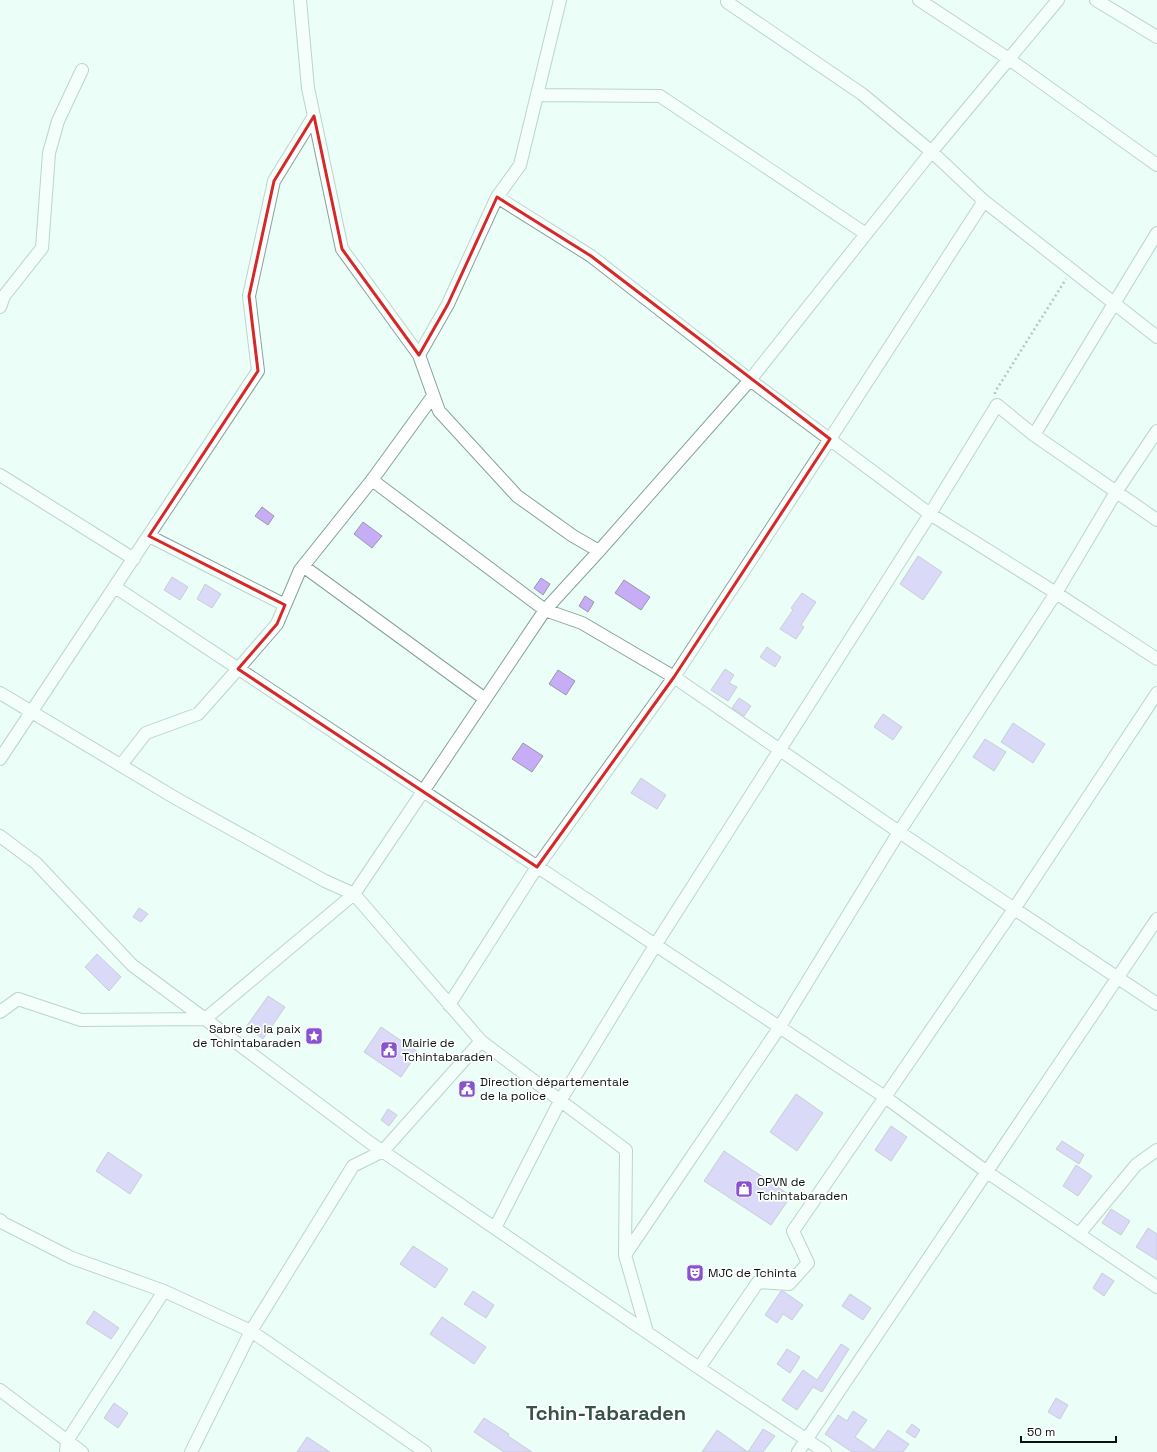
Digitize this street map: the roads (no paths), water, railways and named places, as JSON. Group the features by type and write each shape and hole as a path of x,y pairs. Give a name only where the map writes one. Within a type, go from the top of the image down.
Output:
{"street":[{"path":"300,0 308,88 342,249 420,355 438,411 517,496 573,536 599,551"},
{"path":"420,355 448,304 497,197 520,165 560,0"},
{"path":"919,0 1009,59 1157,165"},
{"path":"0,1012 18,999 81,1020 205,1020 354,894 546,610 750,380 932,152 1058,0"},
{"path":"1096,0 1157,37"},
{"path":"727,2 862,94 932,152 984,201 1157,337"},
{"path":"0,307 4,296 42,248 49,153 58,121 82,70"},
{"path":"537,95 660,96 866,234"},
{"path":"0,759 258,371 249,296 272,188 274,181 314,116"},
{"path":"497,197 591,256 750,380 930,514 1056,592 1157,659"},
{"path":"449,1005 536,867 674,677 984,201"},
{"path":"1034,434 1157,233"},
{"path":"121,765 146,733 198,714 238,669 276,624 300,570 372,480 434,396"},
{"path":"495,1228 560,1101 656,944 930,514 997,406 1034,434 1157,520"},
{"path":"625,1255 779,1028 899,832 1056,592 1116,492 1157,431"},
{"path":"0,475 134,559"},
{"path":"372,480 546,610 582,623 674,677 1014,910 1157,1004"},
{"path":"149,536 285,605"},
{"path":"303,566 485,699"},
{"path":"115,588 536,867 656,944 779,1028 885,1097 988,1172 1157,1287"},
{"path":"0,693 177,799 325,881 354,894 481,1041 626,1150 625,1255 647,1332"},
{"path":"699,1368 758,1282 789,1284 808,1263 793,1231 1014,910 1157,693"},
{"path":"0,836 36,863 132,965 205,1020 383,1151 699,1368 825,1452"},
{"path":"798,1452 1157,919"},
{"path":"191,1452 251,1331 353,1166 383,1151 481,1041"},
{"path":"1079,1234 1136,1165 1157,1150"},
{"path":"0,1220 3,1223 72,1258 164,1291 251,1331 425,1452"},
{"path":"67,1446 164,1291"},
{"path":"0,1390 67,1446 82,1452"}],"place":[{"name":"Sabre de la paix de Tchintabaraden","path":"314,1036"},
{"name":"Mairie de Tchintabaraden","path":"389,1050"},
{"name":"Direction départementale de la police","path":"467,1089"},
{"name":"OPVN de Tchintabaraden","path":"744,1189"},
{"name":"MJC de Tchinta","path":"695,1273"}],"district":[{"name":"Tchin-Tabaraden","path":"606,1413"}]}
